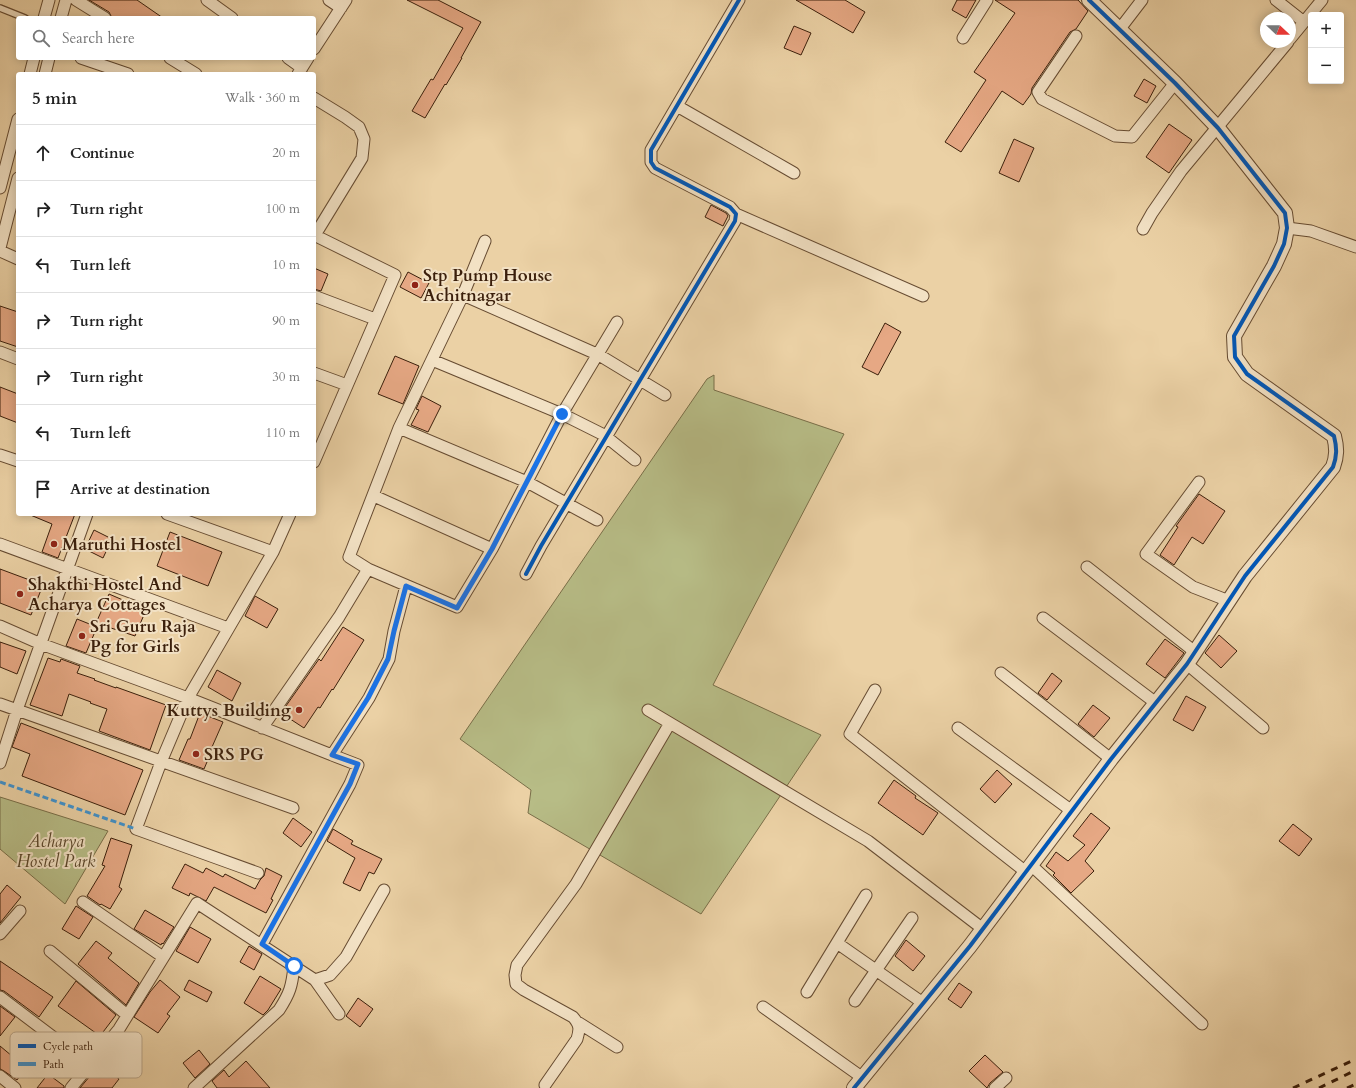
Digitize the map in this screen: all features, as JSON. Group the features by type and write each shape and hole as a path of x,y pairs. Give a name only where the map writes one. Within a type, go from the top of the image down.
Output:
{"street":[{"path":"45,16 49,0"},
{"path":"62,16 66,0"},
{"path":"76,0 102,16"},
{"path":"207,0 229,16"},
{"path":"316,46 344,4 329,0"},
{"path":"739,0 651,150 651,162 656,168 730,207 736,214 923,296"},
{"path":"963,38 987,0"},
{"path":"763,1007 858,1083 983,929 1111,759 1196,652 1245,576 1333,467 1336,456 1334,436 1247,374 1235,357 1234,336 1274,266 1284,244 1287,228 1285,213 1218,128 1175,83 1089,0"},
{"path":"1119,30 1142,0"},
{"path":"1276,0 1304,22"},
{"path":"1296,32 1322,0"},
{"path":"1076,36 1038,92 1042,99 1115,136 1132,137 1175,83"},
{"path":"1143,229 1152,213 1181,171 1283,48"},
{"path":"30,72 34,60"},
{"path":"46,72 48,60"},
{"path":"86,60 122,72"},
{"path":"173,60 193,72"},
{"path":"290,60 300,71 307,60"},
{"path":"316,99 346,117 359,127 364,139 362,158 316,232"},
{"path":"677,106 794,173"},
{"path":"16,127 1,185 16,183"},
{"path":"0,248 16,187"},
{"path":"526,574 735,221 736,214"},
{"path":"1287,228 1312,232 1356,247"},
{"path":"316,236 395,275 316,457"},
{"path":"485,241 463,295 398,428 374,496 349,557 368,569 457,608 492,549 562,414 599,355 617,322"},
{"path":"0,251 16,258"},
{"path":"463,295 599,355 665,395"},
{"path":"316,297 375,319"},
{"path":"0,352 16,358"},
{"path":"432,360 562,414 606,437 635,460"},
{"path":"316,374 347,385"},
{"path":"398,428 527,482 597,520"},
{"path":"0,455 16,460"},
{"path":"1198,482 1146,554 1192,587 1229,601"},
{"path":"374,496 492,549"},
{"path":"0,763 17,710 86,516"},
{"path":"173,516 273,552"},
{"path":"258,873 136,829 161,762 188,698 273,552 289,516"},
{"path":"0,544 228,628"},
{"path":"1087,567 1196,652"},
{"path":"262,728 368,569"},
{"path":"332,755 368,698 388,659 406,586"},
{"path":"1043,618 1156,703"},
{"path":"0,626 41,644 188,698 358,764 350,784 262,944"},
{"path":"1187,664 1263,728"},
{"path":"1001,673 1111,759"},
{"path":"875,690 850,734 1029,869 1202,1024"},
{"path":"0,704 293,808"},
{"path":"648,710 868,841 983,929"},
{"path":"618,1047 578,1023 573,1017 524,990 516,984 515,975 517,965 576,884 670,723"},
{"path":"958,728 1072,811"},
{"path":"315,980 330,975 346,958 384,890"},
{"path":"807,992 866,895"},
{"path":"83,902 163,958"},
{"path":"117,1032 197,903 315,980 339,1014"},
{"path":"0,934 20,911"},
{"path":"855,1001 912,918"},
{"path":"837,943 924,1003"},
{"path":"50,951 127,1015"},
{"path":"194,1088 279,1010 292,986 294,966"},
{"path":"0,997 46,1032"},
{"path":"545,1085 577,1039 579,1030 578,1023"},
{"path":"0,1076 15,1088"},
{"path":"74,1087 81,1078"},
{"path":"995,1088 1006,1078"}],"lane":[{"path":"0,8 20,16"}],"green space":[{"path":"714,375 714,390 844,434 713,685 821,735 701,914 528,813 531,790 460,739 707,379"},
{"name":"Acharya Hostel Park","path":"0,797 108,831 65,904 0,849"}],"building":[{"path":"89,0 137,0 160,16 111,16 109,12"},
{"path":"407,0 438,0 481,22 462,58 425,118 412,111 431,79 433,80 463,28"},
{"path":"796,0 845,0 865,12 853,33"},
{"path":"957,0 976,0 966,18 952,10"},
{"path":"995,0 1078,0 1088,11 1076,29 1070,32 1032,88 1031,94 1023,105 1002,91 961,152 945,142 986,80 974,72 1015,13"},
{"path":"794,26 811,33 801,55 784,48"},
{"path":"1144,79 1156,86 1147,103 1134,96"},
{"path":"1169,124 1192,140 1169,173 1146,157"},
{"path":"1014,139 1034,148 1019,182 999,173"},
{"path":"711,205 726,213 728,216 723,226 705,217"},
{"path":"316,269 328,274 321,291 316,290"},
{"name":"Stp Pump House Achitnagar","path":"408,272 429,283 421,298 400,287"},
{"path":"0,306 16,311 16,346 0,341"},
{"path":"885,323 901,332 878,375 862,367"},
{"path":"395,356 419,366 403,404 378,394"},
{"path":"0,387 16,393 16,422 0,416"},
{"path":"422,396 441,406 428,432 411,425 419,410 416,409"},
{"path":"1199,494 1225,511 1203,544 1192,537 1174,565 1160,555 1178,527 1176,526"},
{"path":"33,516 74,516 58,558 42,552 52,524"},
{"path":"94,530 112,539 103,558 85,549"},
{"path":"170,532 222,552 208,586 157,566"},
{"name":"Shakthi Hostel And Acharya Cottages","path":"0,569 43,585 31,615 0,603"},
{"path":"109,594 146,610 135,636 96,623"},
{"path":"255,596 278,609 267,628 245,616"},
{"name":"Sri Guru Raja Pg for Girls","path":"77,619 97,627 86,653 66,646"},
{"path":"343,627 364,640 333,690 332,689 320,708 318,707 304,728 281,713 319,659 321,661"},
{"path":"1219,635 1237,651 1221,668 1205,653"},
{"path":"1165,639 1184,653 1165,678 1146,664"},
{"path":"0,642 26,651 17,674 0,667"},
{"path":"48,658 60,662 61,659 80,666 77,673 166,705 150,750 99,731 107,709 90,703 91,702 69,694 62,716 30,705"},
{"path":"217,670 241,683 232,701 208,687"},
{"path":"1052,673 1062,681 1047,700 1038,693"},
{"path":"1186,696 1206,707 1193,731 1173,720"},
{"path":"1093,705 1110,718 1094,737 1078,724"},
{"path":"200,713 223,722 204,769 179,760 188,739 190,739"},
{"path":"21,723 143,770 125,815 22,776 30,754 12,747"},
{"path":"997,770 1012,784 995,803 980,789"},
{"path":"894,780 916,796 915,798 938,813 923,835 878,803"},
{"path":"1091,813 1110,828 1085,861 1094,871 1071,893 1053,875 1055,873 1046,866 1056,852 1068,861 1085,845 1073,836"},
{"path":"293,818 312,832 301,847 283,833"},
{"path":"1293,824 1312,839 1299,856 1279,841"},
{"path":"333,829 353,841 351,844 382,859 374,874 369,872 360,891 343,883 355,858 327,841"},
{"path":"111,838 132,845 119,887 122,889 110,909 101,904 100,905 87,896 105,866 102,865"},
{"path":"185,864 203,873 206,868 223,877 225,874 255,889 264,876 266,868 282,876 271,899 273,900 266,913 214,887 206,901 190,893 189,896 172,888"},
{"path":"7,885 21,897 0,923 0,894"},
{"path":"76,906 93,917 79,939 62,929"},
{"path":"145,910 174,927 161,945 134,929"},
{"path":"190,927 211,939 198,963 176,951"},
{"path":"906,940 925,956 913,971 895,956"},
{"path":"96,941 112,953 108,958 139,983 126,1005 78,964"},
{"path":"249,946 262,954 254,970 240,962"},
{"path":"0,961 53,997 39,1017 4,991 0,990"},
{"path":"260,976 281,989 268,1010 263,1015 244,1003"},
{"path":"160,980 180,997 167,1014 170,1016 158,1033 134,1017 150,992"},
{"path":"189,980 212,992 207,1002 184,990"},
{"path":"76,981 116,1015 103,1032 94,1032 58,1006"},
{"path":"959,983 972,992 961,1008 948,999"},
{"path":"358,998 373,1009 360,1027 346,1016"},
{"path":"0,1006 15,1017 0,1036"},
{"path":"0,1046 10,1054 10,1075 0,1069"},
{"path":"199,1050 210,1064 195,1078 183,1063"},
{"path":"985,1055 1003,1072 990,1083 987,1088 969,1071"},
{"path":"246,1061 270,1088 217,1088 212,1081 224,1070 229,1077"},
{"path":"45,1078 53,1078 64,1086 64,1088 37,1088"},
{"path":"88,1078 119,1079 112,1088 80,1088"}],"railway":[{"path":"1293,1088 1356,1059"},
{"path":"1319,1088 1356,1070"},
{"path":"1347,1088 1356,1084"}],"marked path":[{"path":"0,782 136,829"}],"cycle path":[{"path":"526,574 541,546 735,221 736,214 730,207 655,168 651,162 651,150 739,0"},
{"path":"854,1088 970,946 1111,759 1187,664 1245,576 1333,467 1336,456 1334,436 1247,374 1235,357 1234,336 1274,266 1284,244 1287,228 1285,213 1218,128 1175,83 1089,0"}],"place":[{"name":"Stp Pump House Achitnagar","path":"415,285"},
{"name":"Maruthi Hostel","path":"54,544"},
{"name":"Shakthi Hostel And Acharya Cottages","path":"20,594"},
{"name":"Sri Guru Raja Pg for Girls","path":"82,636"},
{"name":"Kuttys Building","path":"299,710"},
{"name":"SRS PG","path":"196,754"}],"route":[{"path":"294,966 262,944 350,784 358,764 332,755 368,698 388,659 406,586 457,608 492,549 562,414"}]}
